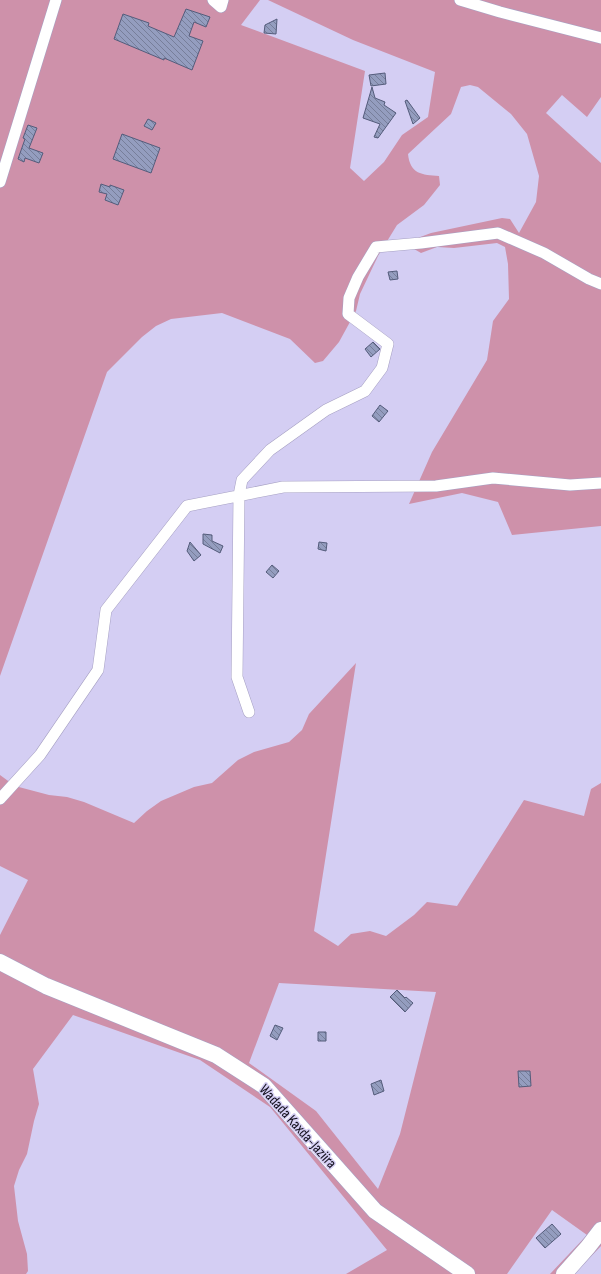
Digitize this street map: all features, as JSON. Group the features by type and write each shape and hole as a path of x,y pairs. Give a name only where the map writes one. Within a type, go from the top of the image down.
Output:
{"street":[{"path":"0,182 56,0"},
{"path":"213,0 221,7 223,0"},
{"path":"460,0 601,38"},
{"path":"249,712 237,677 239,495 242,480 270,450 326,410 365,391 382,368 388,344 348,314 349,298 358,277 376,247 498,233 544,252 589,279 601,284"},
{"path":"0,799 40,755 98,670 106,610 187,506 283,487 436,486 492,478 570,485 601,483"},
{"name":"Wadada Kaxda-Jaziira","path":"0,962 46,986 216,1055 264,1086 374,1211 466,1274"},
{"path":"564,1274 588,1248 601,1230"}],"shaded area":[{"path":"0,0 260,0 241,25 365,71 350,168 364,181 384,162 402,135 428,117 435,72 353,40 268,0 601,0 601,97 587,117 562,95 546,113 601,163 601,526 512,535 498,502 462,493 409,504 432,452 487,360 493,321 509,299 508,264 505,247 497,243 454,248 437,247 421,253 409,246 415,239 431,233 502,218 510,219 519,233 536,202 539,176 527,134 511,114 478,87 470,85 461,87 451,114 408,154 411,166 414,169 422,174 439,176 440,185 424,205 397,225 378,256 360,294 356,311 339,342 323,361 315,363 290,339 222,313 171,319 156,326 142,337 107,372 0,676"},
{"path":"356,663 314,931 338,946 351,934 370,931 386,936 414,915 427,902 457,906 524,800 584,816 591,789 601,783 601,1246 574,1274 550,1274 587,1235 552,1210 507,1274 346,1274 387,1250 270,1107 200,1060 73,1015 33,1069 39,1104 27,1154 19,1170 14,1186 18,1221 27,1254 28,1271 26,1274 0,1274 0,935 28,880 0,866 0,775 15,786 84,802 134,823 161,801 194,787 212,783 238,760 254,752 289,742 302,730 309,714","holes":["279,983 436,992 400,1134 378,1189 316,1111 249,1063"]}],"building":[{"path":"186,9 210,17 206,27 194,22 189,36 203,41 192,70 114,39 123,14 149,23 148,26 174,37"},
{"path":"277,19 276,34 264,33 265,25"},
{"path":"385,73 386,84 371,86 369,75"},
{"path":"372,87 375,98 385,102 384,105 396,113 378,138 374,137 380,124 363,118"},
{"path":"407,100 420,118 413,124 405,101"},
{"path":"148,119 156,123 152,130 144,126"},
{"path":"28,125 37,128 29,148 43,153 39,163 25,158 24,162 18,159"},
{"path":"122,134 160,148 151,173 113,159"},
{"path":"101,184 110,187 110,185 124,190 118,205 105,200 107,194 99,192"},
{"path":"397,271 398,279 390,280 388,272"},
{"path":"373,342 380,349 371,357 365,349"},
{"path":"380,405 388,411 379,422 372,416"},
{"path":"203,534 212,535 212,541 223,546 220,553 203,544"},
{"path":"190,542 201,555 194,561 187,551"},
{"path":"319,542 327,543 326,551 318,549"},
{"path":"272,565 279,571 273,578 266,572"},
{"path":"397,990 413,1003 405,1012 390,997"},
{"path":"275,1025 283,1028 277,1040 270,1036"},
{"path":"318,1032 326,1032 326,1041 318,1041"},
{"path":"518,1071 530,1071 531,1086 519,1087"},
{"path":"381,1080 384,1091 374,1095 371,1084"},
{"path":"552,1224 561,1234 545,1248 536,1238"}]}
